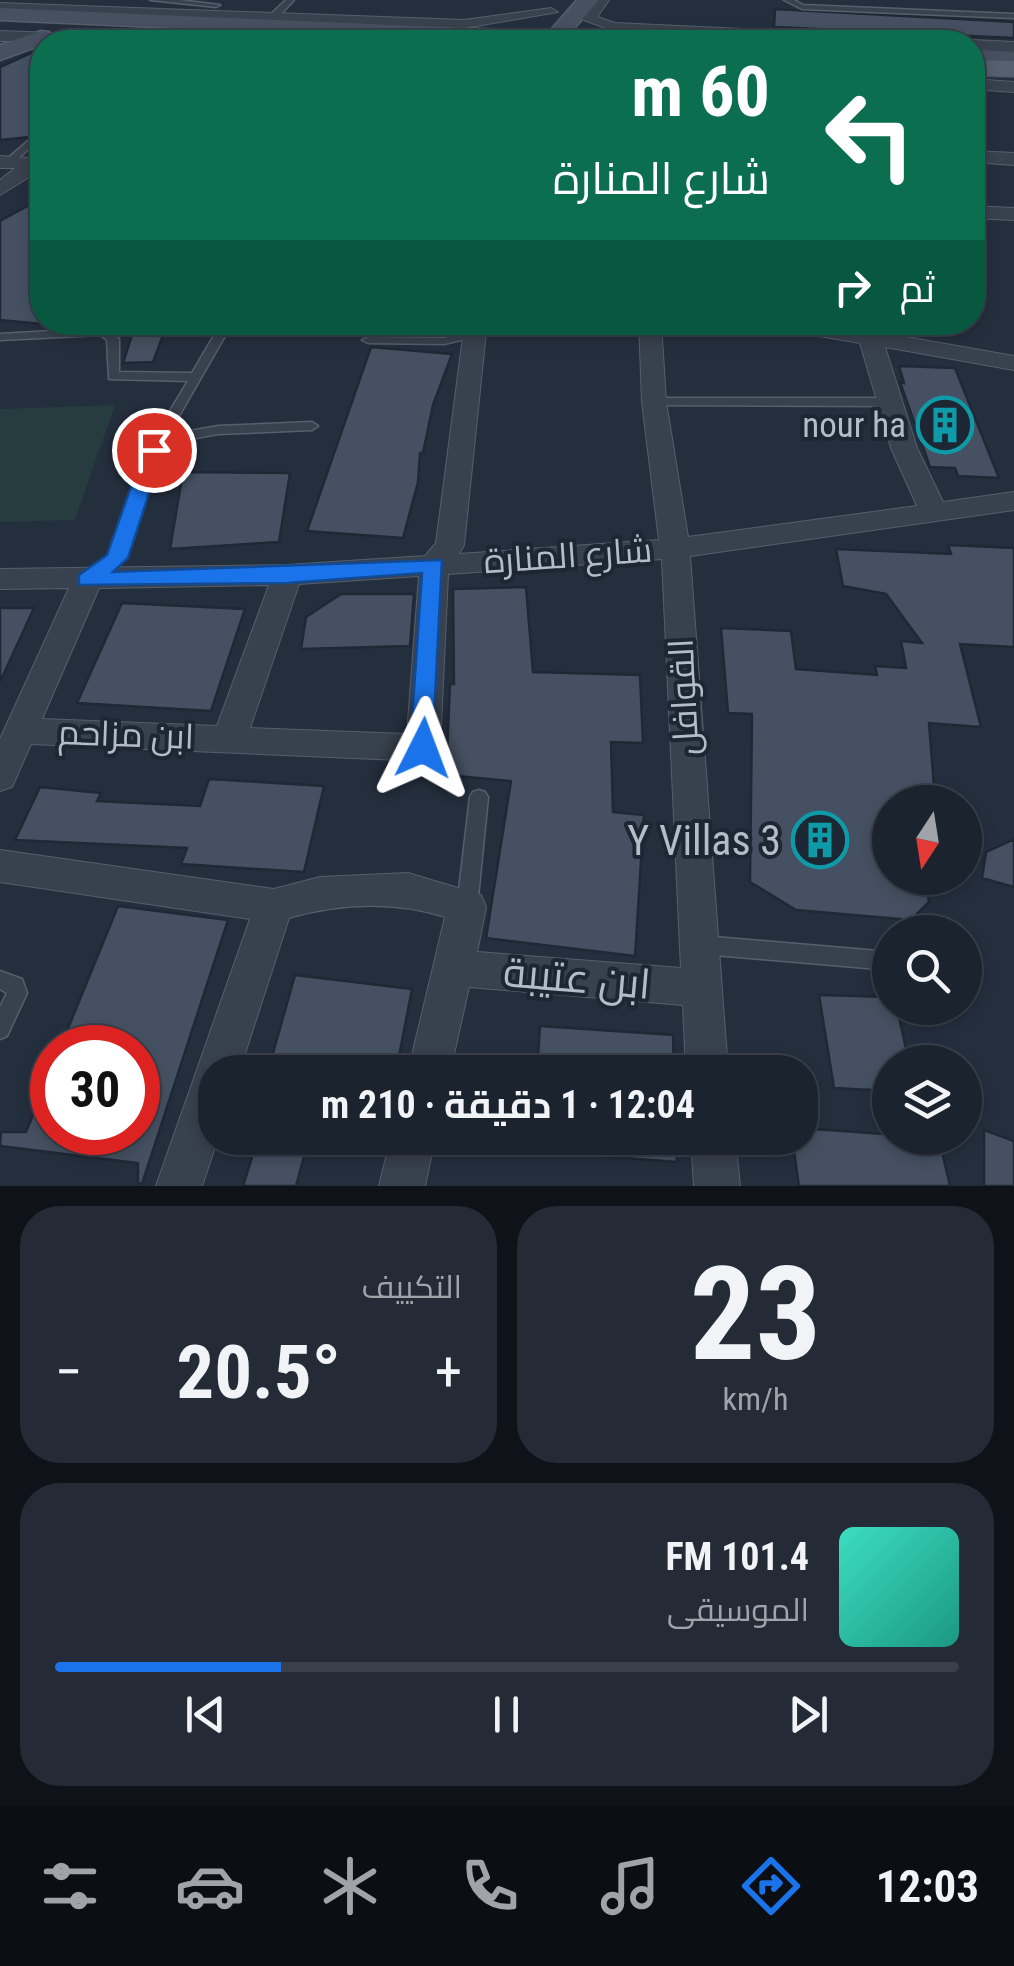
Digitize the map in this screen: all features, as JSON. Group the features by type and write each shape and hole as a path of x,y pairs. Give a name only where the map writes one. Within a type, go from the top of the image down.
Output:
{"main road":[{"path":"500,30 589,0"},
{"path":"562,9 576,27 591,30"},
{"path":"221,10 272,22"},
{"path":"1,32 145,22 205,30"},
{"path":"145,22 192,30"},
{"path":"55,30 272,22 360,30"},
{"path":"1,32 30,31"},
{"path":"1,32 30,36"},
{"path":"985,58 1014,59"},
{"path":"985,78 1014,78"}],"street":[{"path":"602,0 590,10 588,18 614,27 666,30"},
{"path":"272,22 464,24 562,9"},
{"path":"90,30 221,10"},
{"path":"1,32 106,11 145,22"},
{"path":"985,46 1014,47"},
{"path":"985,157 1014,159"},
{"path":"4,162 30,158"},
{"path":"0,189 30,162"},
{"path":"985,213 1014,214"},
{"path":"434,565 450,545 474,335"},
{"name":"القوافل","path":"651,335 654,402 677,563 706,1055"},
{"path":"858,335 934,510"},
{"path":"872,335 1014,364"},
{"name":"شارع المنارة","path":"0,579 287,575 672,549 1014,501"},
{"name":"ابن مزاحم","path":"24,731 423,748 434,565"},
{"name":"ابن مزاحم","path":"229,739 287,575"},
{"path":"0,777 24,731 87,580"},
{"path":"0,866 274,906 320,892 392,889 443,897 468,907 433,1055"},
{"path":"224,1055 274,906"},
{"name":"ابن عتيبة","path":"454,968 700,988"},
{"path":"179,1186 198,1131"},
{"path":"402,1186 409,1155"},
{"path":"714,1155 717,1186"}],"lane":[{"path":"272,22 290,0"},
{"path":"788,0 802,7 1014,16"},
{"path":"885,0 951,1"},
{"path":"0,337 35,335"},
{"path":"108,335 113,339 113,376 198,377"},
{"path":"87,580 116,558 156,445 221,335"},
{"path":"368,340 444,341 458,335"},
{"path":"654,402 889,402"},
{"path":"156,445 218,430 312,426"},
{"path":"468,907 479,797"},
{"path":"698,945 872,959"},
{"path":"0,980 15,986 17,993 0,1029"}],"green space":[{"path":"115,405 75,520 0,522 0,409"}],"building":[{"path":"775,9 1014,22 1014,38 985,37 985,30 774,27"},
{"path":"30,53 30,137 0,140 0,67"},
{"path":"30,205 30,323 0,320 0,221"},
{"path":"132,335 163,335 153,362 123,363"},
{"path":"371,347 452,354 420,453 418,482 403,538 307,531"},
{"name":"nour ha","path":"899,366 955,368 999,478 958,476 955,468 930,467 900,382 904,383"},
{"path":"183,472 290,473 279,542 170,549"},
{"path":"948,545 1014,548 1014,647 960,644 981,727 929,723 934,785 872,785 872,895 928,895 929,902 916,915 872,917 796,910 750,882 752,714 728,713 721,628 791,631 796,669 877,675 875,666 906,668 901,641 922,643 886,594 843,586 836,549 951,554"},
{"path":"526,587 533,672 640,675 643,743 611,742 613,812 644,815 635,956 486,938 511,781 446,775 450,684 454,684 453,589"},
{"path":"341,594 414,594 410,646 301,649 306,617"},
{"path":"122,603 245,609 211,711 77,703"},
{"path":"0,608 34,608 0,682"},
{"path":"209,779 324,786 304,872 181,864 187,848 15,840 40,787 101,793 97,801 200,806"},
{"path":"1014,839 1014,887 982,878 986,852"},
{"path":"118,906 228,920 160,1129 160,1025 69,1025"},
{"path":"295,975 412,989 399,1055 272,1055"},
{"path":"819,995 872,996 872,1025 901,1025 905,1045 872,1045 872,1090 834,1088"},
{"path":"540,1026 673,1035 674,1055 538,1055"},
{"path":"30,1122 30,1150 0,1146 1,1132 26,1132"},
{"path":"818,1129 872,1133 872,1155 943,1155 950,1186 799,1186 794,1155 818,1155"},
{"path":"984,1130 1014,1141 1014,1186 984,1186"},
{"path":"73,1155 151,1155 142,1184 138,1183 138,1163"},
{"path":"253,1155 304,1155 296,1186 243,1186"},
{"path":"585,1155 677,1155 677,1162"}],"place":[{"name":"nour ha","path":"945,425"},
{"name":"Y Villas 3","path":"820,840"}],"route":[{"path":"154,450 116,558 87,580 287,575 434,565 423,748"}]}
